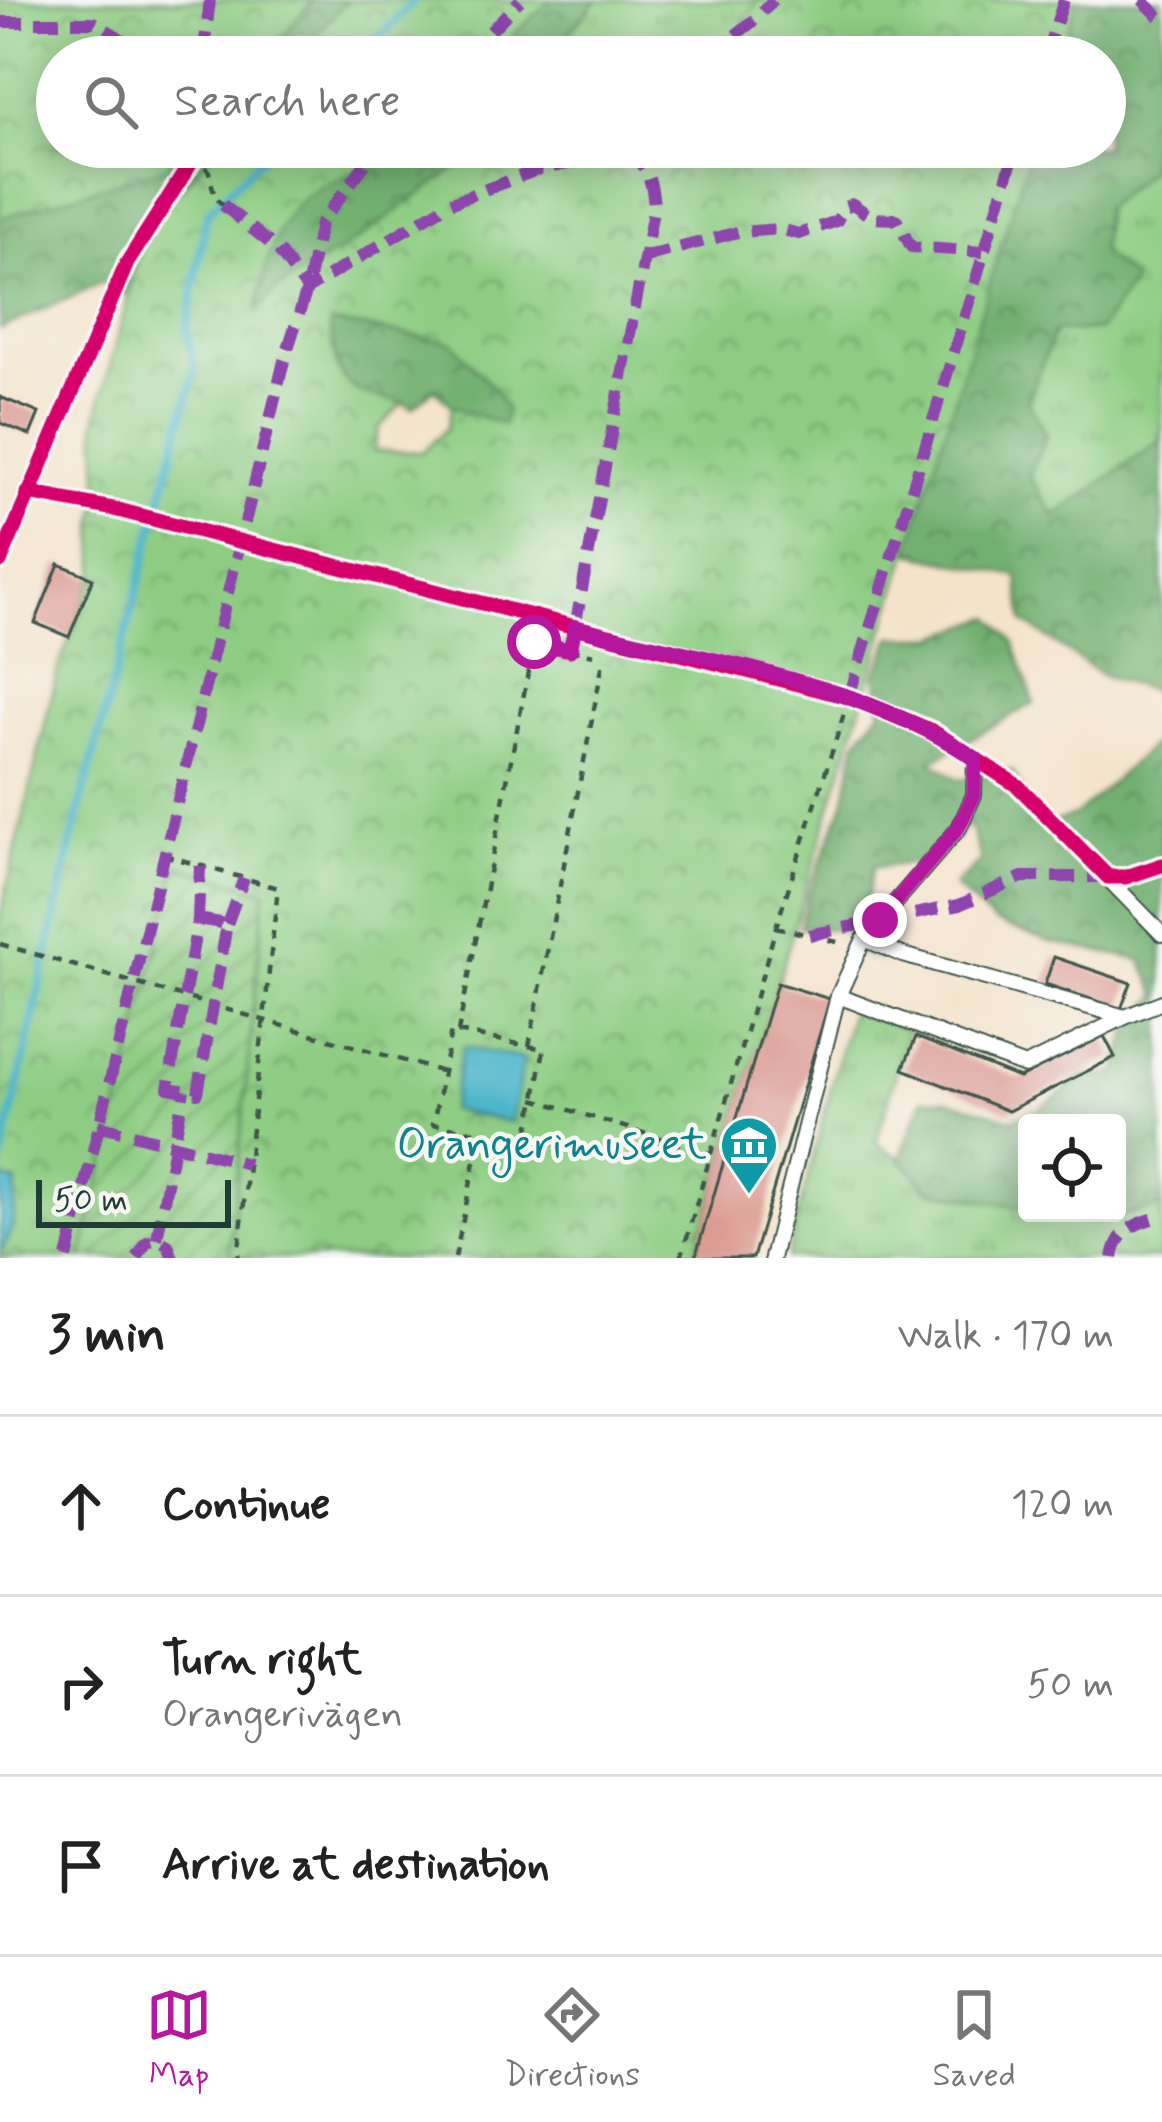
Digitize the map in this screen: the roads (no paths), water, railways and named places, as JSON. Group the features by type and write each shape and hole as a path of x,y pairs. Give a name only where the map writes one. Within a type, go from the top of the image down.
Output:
{"lane":[{"path":"0,562 28,493 136,514 849,697 932,731 1018,786 1162,934"},
{"path":"772,1258 838,996 861,943 958,828 974,795 975,758"},
{"path":"861,943 1125,1017"},
{"path":"838,996 1025,1066 1162,1002"}],"water":[{"path":"463,1047 524,1059 511,1122 450,1110"},
{"path":"0,1178 17,1182 13,1226 0,1256"}],"waterway":[{"path":"380,36 415,0"},
{"path":"0,1169 76,823 195,371 187,330 207,213 251,168"}],"place":[{"name":"Orangerimuseet","path":"749,1196"}]}
